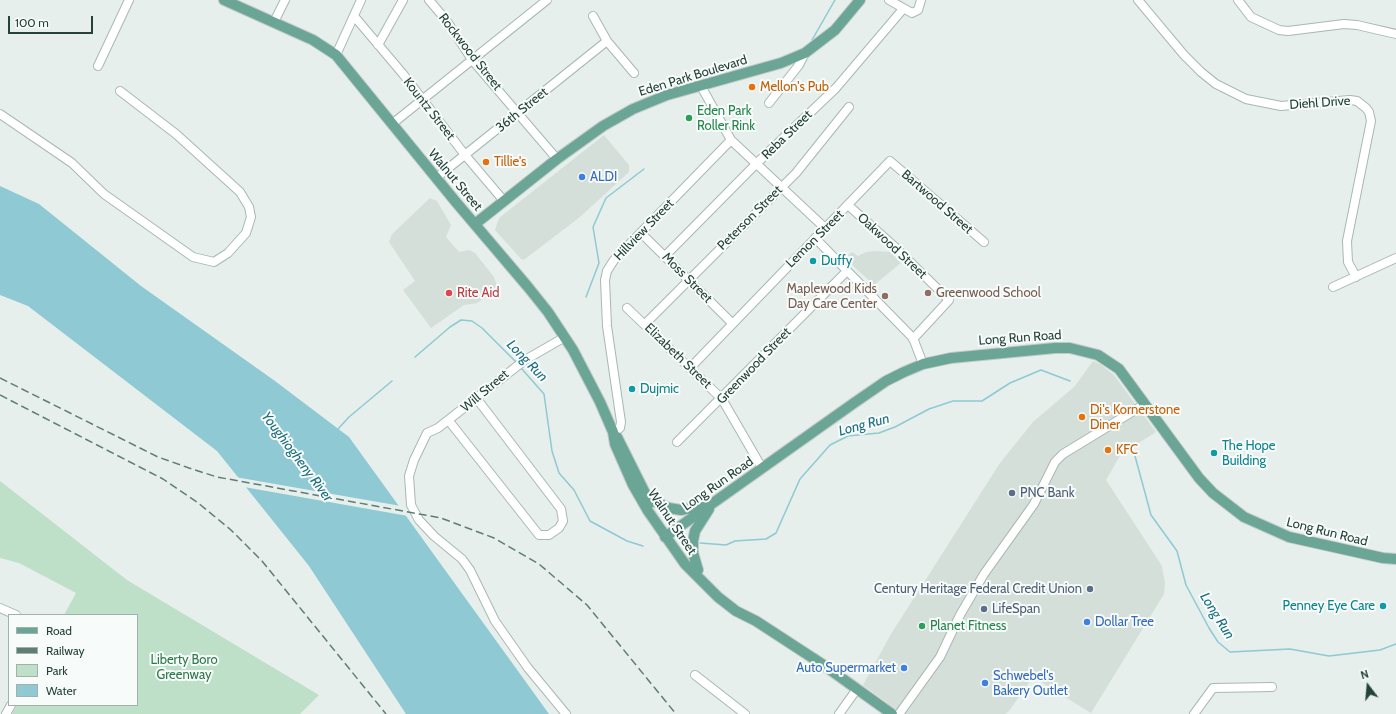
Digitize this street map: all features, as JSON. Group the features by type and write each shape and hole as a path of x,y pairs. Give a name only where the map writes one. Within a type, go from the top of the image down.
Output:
{"main road":[{"name":"Walnut Street","path":"224,0 313,40 336,55 548,312 565,337 590,382 613,432 621,442 667,536 698,570 725,596 756,621 892,714"},
{"name":"Eden Park Boulevard","path":"475,224 557,159 603,126 633,109 667,95 781,63 805,53 835,30 860,0"},
{"name":"Long Run Road","path":"667,536 886,381 923,364 974,354 1055,348 1082,350 1098,355 1110,361 1119,369 1199,478 1213,493 1244,517 1289,537 1382,558 1396,559"},
{"name":"Walnut Street","path":"613,432 615,444 633,485 685,564 718,597 736,611 756,621"},
{"path":"645,493 662,505 681,510 714,503"},
{"path":"698,570 693,553 695,531 714,503"}],"street":[{"path":"98,66 129,0"},
{"path":"274,22 285,0"},
{"path":"336,55 361,0"},
{"path":"378,45 404,0"},
{"name":"Rockwood Street","path":"429,0 446,20 473,61 557,159"},
{"path":"392,124 473,61 547,0"},
{"path":"889,0 903,9 915,13 918,10 921,0"},
{"name":"Diehl Drive","path":"1138,0 1184,55 1201,72 1216,84 1246,99 1280,106 1350,100 1357,101 1366,108 1371,121 1347,241 1348,262 1356,277"},
{"path":"1238,0 1251,17 1279,30 1288,31 1344,24 1357,25 1396,34"},
{"name":"Reba Street","path":"664,256 757,163 836,88 903,9"},
{"name":"Kountz Street","path":"354,16 465,155 504,201"},
{"path":"593,16 607,41 634,73"},
{"name":"36th Street","path":"436,178 607,41"},
{"path":"769,103 798,65 805,53"},
{"path":"701,86 731,140 825,228"},
{"path":"0,114 72,163 104,194 193,257 214,262 228,253 246,233 250,217 249,206 240,192 176,134 120,91"},
{"name":"Peterson Street","path":"645,324 796,173 849,107"},
{"name":"Hillview Street","path":"613,432 620,428 621,422 607,326 605,280 610,265 731,140"},
{"name":"Lemon Street","path":"690,368 815,238 849,206 890,161"},
{"name":"Bartwood Street","path":"890,161 984,242"},
{"name":"Oakwood Street","path":"849,206 896,248 949,300 913,339"},
{"name":"Moss Street","path":"641,233 732,323"},
{"path":"815,238 913,339 923,364"},
{"path":"1333,287 1396,258"},
{"name":"Greenwood Street","path":"677,442 722,399 847,271"},
{"name":"Elizabeth Street","path":"628,308 722,399 762,468"},
{"name":"Will Street","path":"565,337 524,360 449,421 427,433 414,460 409,476 411,505 419,520 434,536 462,559 470,570 495,621 528,668 566,714"},
{"path":"449,421 539,535 549,535 558,528 563,521 561,509 477,399"},
{"path":"899,714 940,657 960,615 984,574 1034,504 1055,462 1064,454 1146,404"},
{"path":"0,608 14,614"},
{"path":"695,675 745,714"},
{"path":"1194,714 1213,688 1272,687"},
{"path":"839,714 857,689"}],"shaded area":[{"path":"604,135 629,165 629,172 580,217 522,260 495,230 499,218"},
{"path":"430,198 437,201 451,225 446,237 459,252 469,250 475,253 494,277 498,289 477,303 464,305 431,328 403,290 415,281 389,242 392,234"},
{"path":"852,252 858,256 866,252 890,252 901,263 874,285 850,263 853,261 848,255"},
{"path":"1093,361 1100,364 1114,375 1156,432 1121,454 1106,480 1162,566 1165,584 1164,594 1091,713 1033,677 1009,711 1005,714 903,714 863,685 891,634 1000,463 1033,422 1075,386"}],"green space":[{"name":"Liberty Boro Greenway","path":"0,481 127,580 319,695 300,714 12,714 16,706 138,706 138,614 65,614 76,593 19,563 0,558"}],"water":[{"name":"Youghiogheny River","path":"0,186 39,204 141,286 275,381 349,437 549,714 406,714 309,566 217,451 28,306 0,295"}],"pier":[{"path":"235,477 401,506 408,516 244,487"}],"waterway":[{"path":"812,40 835,0"},
{"path":"586,297 599,263 593,227 606,198 644,169"},
{"name":"Long Run","path":"415,357 450,327 461,320 472,321 482,328 517,363"},
{"name":"Long Run","path":"521,368 544,394 552,451 559,473 574,490 590,521 627,541 643,546"},
{"name":"Long Run","path":"700,543 726,545 735,541 766,539 776,533 800,479 830,445 848,436 879,433 895,427 929,409 953,401 982,401 1010,383 1041,370 1070,381"},
{"name":"Long Run","path":"338,429 349,417 392,381"},
{"name":"Long Run","path":"1135,456 1151,515 1177,551 1186,585 1209,628 1218,642 1230,652 1290,649 1329,656 1380,650 1396,644"}],"railway":[{"path":"0,378 158,457 189,468 217,477 441,518 494,538 539,564 587,605 676,714"},
{"path":"0,395 163,479 197,502 231,530 262,561 386,714"}],"place":[{"name":"Mellon's Pub","path":"752,87"},
{"name":"Eden Park Roller Rink","path":"689,118"},
{"name":"Tillie's","path":"486,162"},
{"name":"ALDI","path":"582,177"},
{"name":"Duffy","path":"813,261"},
{"name":"Rite Aid","path":"449,293"},
{"name":"Greenwood School","path":"928,293"},
{"name":"Maplewood Kids Day Care Center","path":"885,296"},
{"name":"Dujmic","path":"632,389"},
{"name":"Di's Kornerstone Diner","path":"1082,417"},
{"name":"KFC","path":"1108,450"},
{"name":"The Hope Building","path":"1214,453"},
{"name":"PNC Bank","path":"1012,493"},
{"name":"Century Heritage Federal Credit Union","path":"1090,589"},
{"name":"Penney Eye Care","path":"1383,606"},
{"name":"LifeSpan","path":"984,609"},
{"name":"Dollar Tree","path":"1087,622"},
{"name":"Planet Fitness","path":"922,626"},
{"name":"Auto Supermarket","path":"904,668"},
{"name":"Schwebel's Bakery Outlet","path":"985,683"}]}
